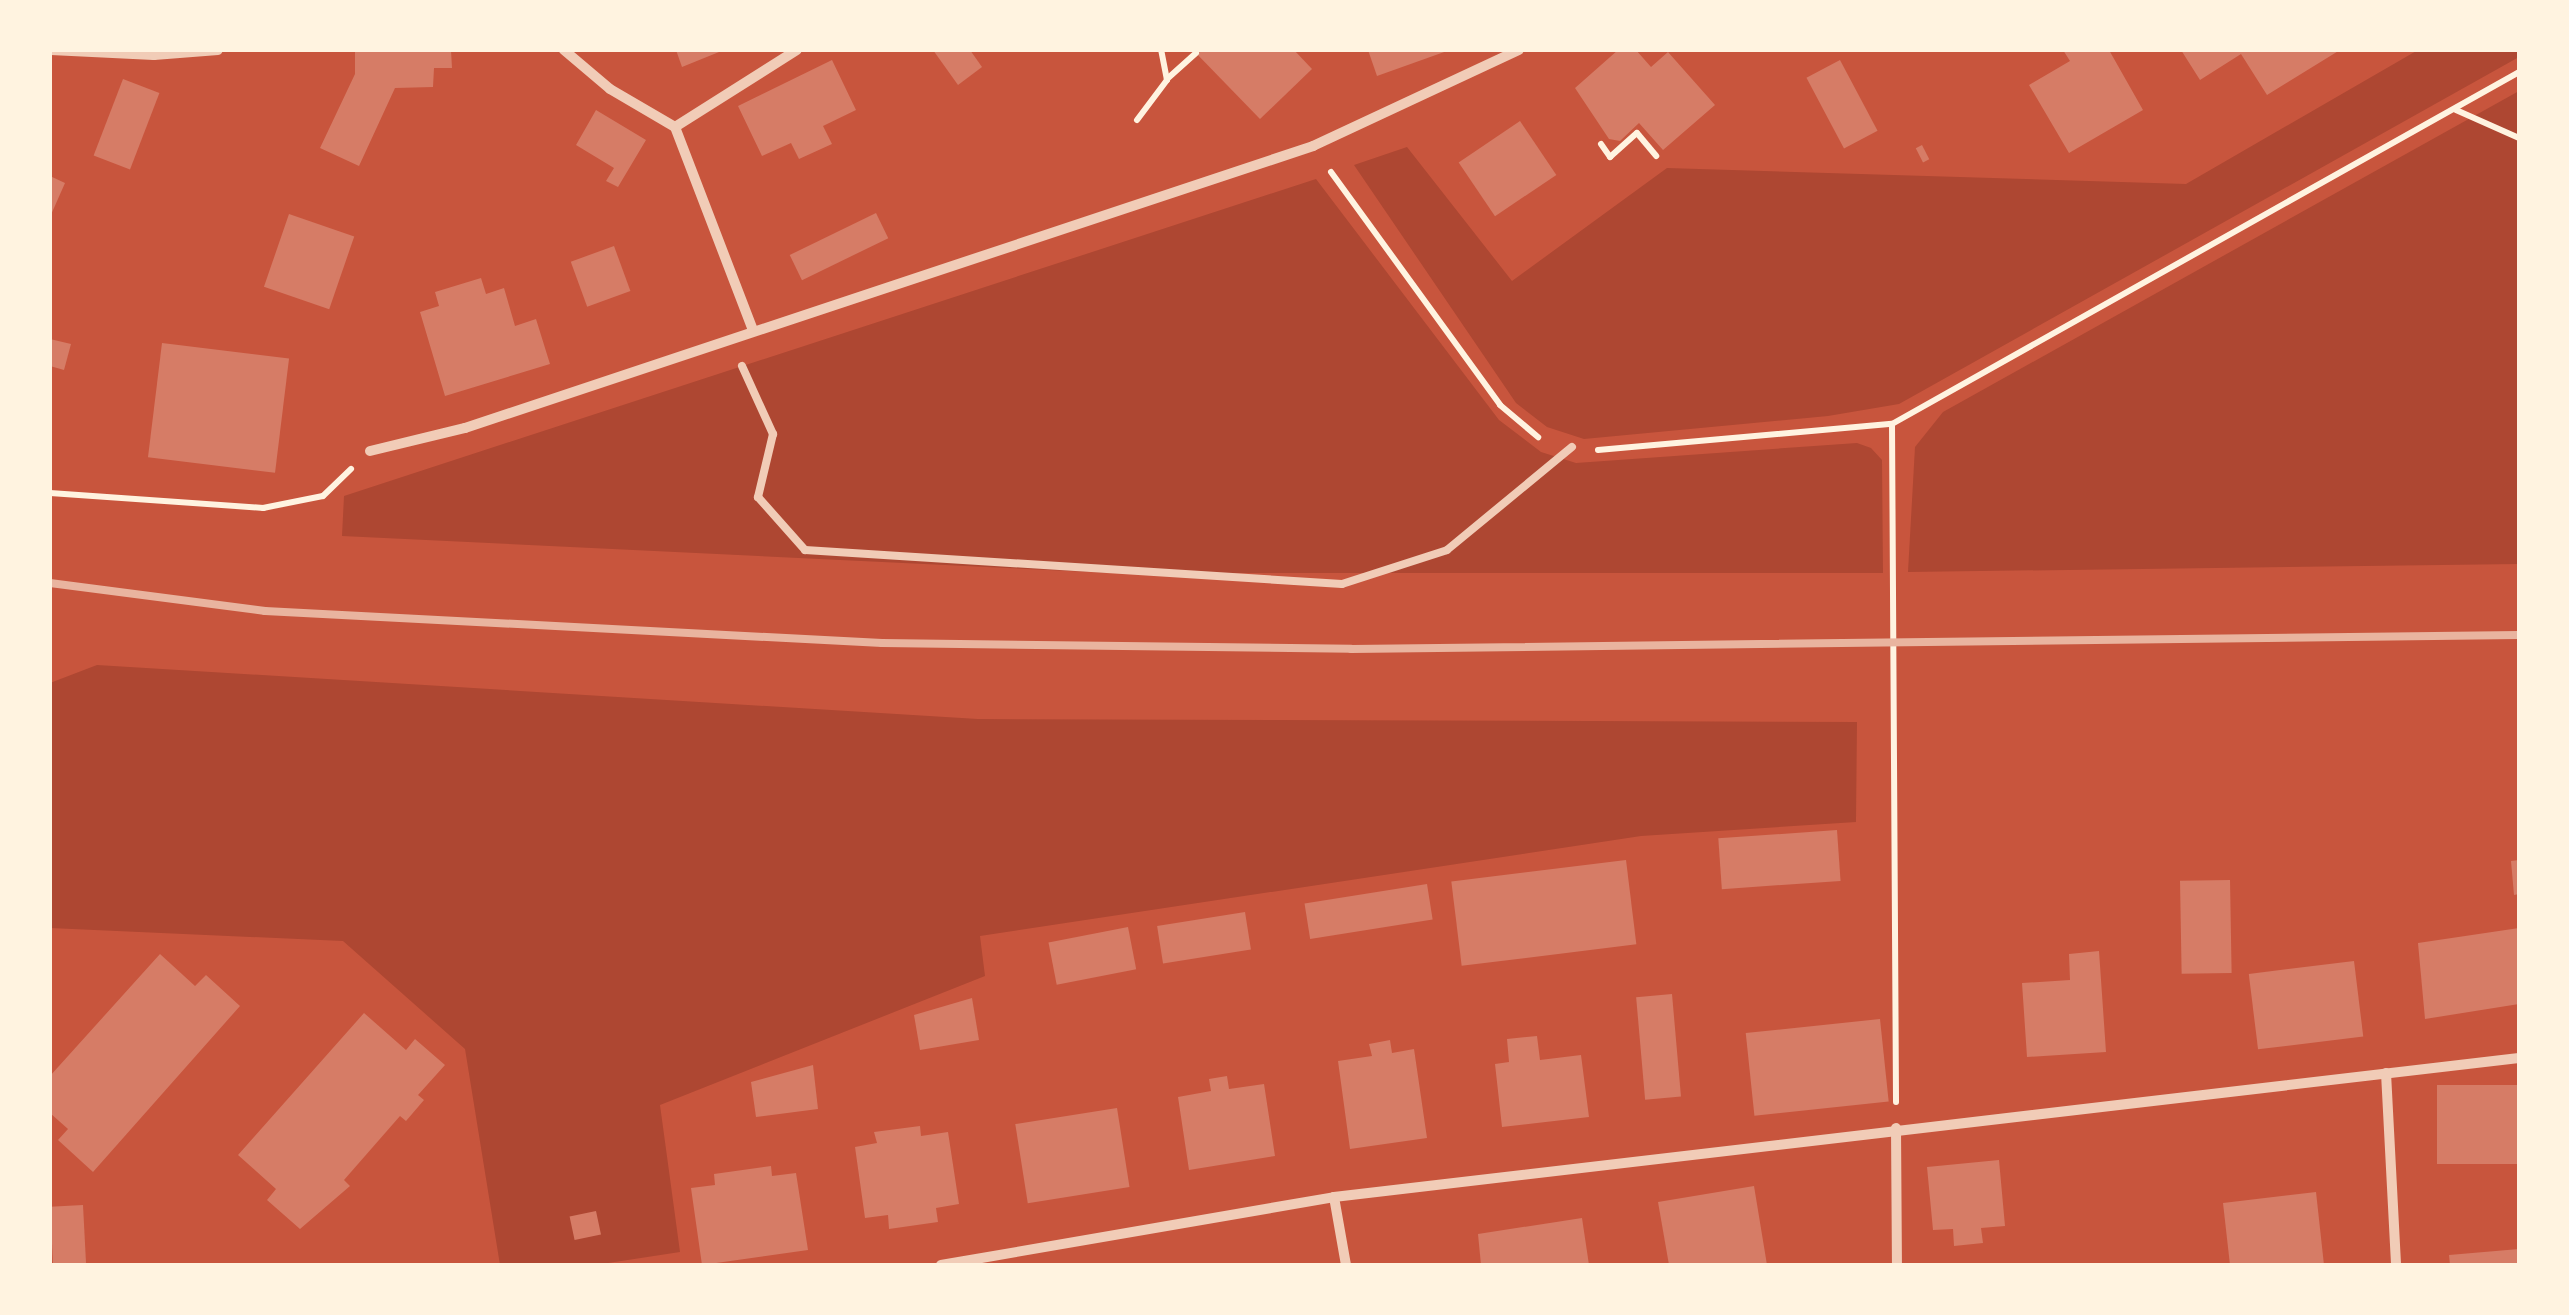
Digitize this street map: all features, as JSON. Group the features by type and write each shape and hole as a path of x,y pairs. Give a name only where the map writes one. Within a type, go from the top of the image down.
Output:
{"street":[{"path":"51,50 154,55 218,50"},
{"path":"564,50 610,89 675,127 753,330"},
{"path":"675,127 797,50"},
{"path":"370,452 465,428 1313,146 1519,50"},
{"path":"941,1265 1334,1196 2519,1058"},
{"path":"2386,1074 2396,1265"},
{"path":"1896,1128 1897,1265"},
{"path":"1334,1196 1346,1265"}],"lane":[{"path":"742,366 773,434 758,497 805,550 1342,584 1447,550 1572,446"}],"path":[{"path":"1161,50 1166,80"},
{"path":"1137,120 1166,80 1196,53"},
{"path":"1313,146 1500,405 1540,438 1589,451 1892,424 2519,72"},
{"path":"2454,110 2519,138"},
{"path":"1601,144 1610,157 1637,133 1656,156"},
{"path":"1892,424 1896,1128"},
{"path":"50,493 263,508 322,496 370,452"}],"shaded area":[{"path":"2418,50 2519,50 2519,57 1899,404 1828,416 1584,439 1547,427 1516,403 1354,165 1407,147 1512,281 1667,168 2186,184"},
{"path":"2519,91 2519,564 1908,572 1915,447 1943,412"},
{"path":"1316,179 1499,420 1541,452 1576,463 1857,443 1871,448 1882,460 1883,573 1111,573 342,536 344,496"},
{"path":"97,665 978,719 1857,722 1856,822 1641,836 980,936 985,976 660,1105 680,1252 595,1265 500,1265 465,1049 343,941 50,928 50,683"}],"building":[{"path":"355,50 451,50 452,68 434,68 433,87 395,88 359,166 320,148 355,74"},
{"path":"676,50 724,50 682,67"},
{"path":"933,50 970,50 982,67 958,85"},
{"path":"1193,50 1294,50 1312,69 1260,119"},
{"path":"1368,50 1447,50 1447,51 1377,76"},
{"path":"1618,50 1636,50 1651,67 1668,52 1715,105 1663,150 1639,123 1620,141 1609,139 1575,88"},
{"path":"2063,50 2109,50 2143,110 2069,153 2029,85 2070,61"},
{"path":"2181,50 2340,50 2267,95 2241,54 2200,80"},
{"path":"832,60 856,110 823,126 832,144 799,159 791,143 762,156 738,106"},
{"path":"1840,60 1878,131 1844,148 1806,78"},
{"path":"123,79 159,93 130,170 94,156"},
{"path":"596,110 646,140 618,187 606,181 614,168 576,145"},
{"path":"1520,121 1556,175 1495,216 1459,162"},
{"path":"1922,145 1929,159 1923,162 1916,148"},
{"path":"50,176 65,183 50,217"},
{"path":"876,213 888,238 802,280 790,255"},
{"path":"289,214 354,236 329,309 264,287"},
{"path":"614,246 630,291 587,307 571,262"},
{"path":"481,278 486,294 504,288 515,326 536,319 550,364 445,396 420,312 439,306 435,292"},
{"path":"50,339 71,344 64,370 50,366"},
{"path":"162,343 289,359 275,473 148,457"},
{"path":"1837,830 1841,881 1722,889 1718,838"},
{"path":"1626,860 1636,944 1462,966 1451,881"},
{"path":"2519,860 2519,894 2514,895 2511,861"},
{"path":"2230,880 2232,973 2182,974 2180,881"},
{"path":"1427,884 1433,920 1310,939 1305,903"},
{"path":"1245,912 1251,950 1163,963 1157,926"},
{"path":"1128,927 1136,969 1057,985 1048,942"},
{"path":"2519,928 2519,1004 2425,1019 2418,943"},
{"path":"2099,951 2106,1052 2027,1057 2022,983 2070,980 2069,954"},
{"path":"160,954 195,986 206,975 240,1006 93,1172 58,1140 68,1129 50,1113 50,1076"},
{"path":"2354,961 2363,1036 2258,1049 2249,974"},
{"path":"1672,994 1681,1097 1645,1100 1636,997"},
{"path":"972,998 979,1040 920,1050 914,1015"},
{"path":"364,1013 406,1050 415,1039 445,1065 418,1095 424,1100 406,1121 400,1116 344,1180 350,1186 300,1229 267,1200 276,1189 238,1155"},
{"path":"1880,1019 1889,1102 1754,1116 1746,1033"},
{"path":"1537,1036 1540,1060 1581,1055 1589,1117 1502,1127 1495,1064 1509,1062 1507,1039"},
{"path":"1390,1040 1392,1053 1414,1049 1427,1138 1350,1149 1338,1061 1372,1056 1369,1044"},
{"path":"813,1065 818,1109 756,1117 751,1082"},
{"path":"1227,1076 1229,1089 1264,1084 1275,1156 1189,1170 1178,1097 1211,1091 1209,1079"},
{"path":"2437,1085 2519,1085 2519,1164 2437,1164"},
{"path":"1117,1108 1130,1187 1028,1203 1015,1124"},
{"path":"920,1126 921,1136 948,1132 959,1204 936,1208 938,1222 889,1229 888,1215 865,1218 855,1147 877,1143 874,1132"},
{"path":"1999,1160 2005,1226 1981,1228 1983,1243 1954,1246 1953,1229 1933,1230 1927,1167"},
{"path":"771,1166 772,1176 796,1173 808,1250 702,1265 691,1188 715,1185 714,1174"},
{"path":"1754,1186 1767,1265 1669,1265 1658,1202"},
{"path":"2316,1192 2324,1265 2230,1265 2223,1203"},
{"path":"83,1205 86,1265 53,1265 50,1207"},
{"path":"596,1211 601,1234 575,1240 570,1217"},
{"path":"1582,1218 1589,1265 1481,1265 1478,1234"},
{"path":"2519,1249 2519,1265 2450,1265 2449,1255"}],"railway":[{"path":"50,583 265,611 882,643 1351,649 2519,635"}]}
